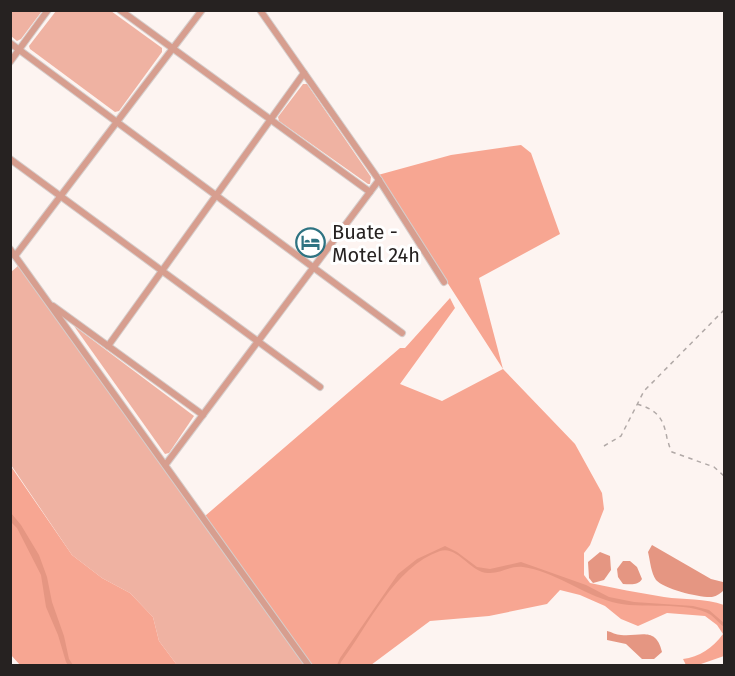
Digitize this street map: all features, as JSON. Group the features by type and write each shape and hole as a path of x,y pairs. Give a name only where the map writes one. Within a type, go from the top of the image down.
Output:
{"street":[{"path":"10,62 48,10"},
{"path":"120,10 370,192"},
{"path":"15,256 202,10"},
{"path":"260,10 379,180 444,282"},
{"path":"10,43 402,333"},
{"path":"108,346 304,73"},
{"path":"10,159 62,195 320,387"},
{"path":"166,464 379,180"},
{"path":"10,249 309,666"},
{"path":"49,302 203,415"}],"path":[{"path":"604,446 621,436 644,391 724,310"},
{"path":"636,403 656,411 662,420 672,452 714,467 724,476"}],"shaded area":[{"path":"10,11 42,11 17,41 11,36"},
{"path":"56,11 111,11 162,48 162,52 119,111 115,112 29,46"},
{"path":"303,84 307,84 371,177 370,184 279,121 278,117"},
{"path":"521,145 531,153 560,234 479,278 503,369 378,175 451,155"},
{"path":"19,265 306,665 177,665 159,641 153,617 130,593 102,578 72,555 11,465 10,273"},
{"path":"450,298 455,308 400,384 442,401 503,369 575,444 602,493 604,509 590,545 584,553 584,575 590,583 664,597 702,600 724,605 724,656 701,664 686,665 683,659 705,651 723,634 717,625 705,616 667,613 638,626 621,619 605,606 580,595 560,590 547,604 489,616 430,621 371,665 307,665 205,516 400,348 405,348"},
{"path":"74,326 194,416 169,453 165,454"},
{"path":"10,465 72,555 102,578 130,593 153,617 159,641 177,665 20,665 11,655"},
{"path":"11,513 39,555 69,659 73,665 68,665 66,662 46,607 41,575 17,528 11,522"},
{"path":"652,545 711,579 723,582 724,590 716,596 706,597 666,587 654,577 648,552"},
{"path":"445,546 477,567 490,569 521,562 586,585 609,597 634,602 693,606 709,610 724,623 724,627 711,615 701,610 677,606 612,602 534,569 514,567 492,573 481,572 458,555 446,550 424,559 396,583 340,665 337,665 398,574 417,559"},
{"path":"600,552 610,556 611,570 604,580 593,583 589,578 588,562"},
{"path":"623,561 630,561 637,567 642,579 638,583 623,584 618,577 617,569"},
{"path":"607,631 619,635 646,634 656,639 662,652 654,659 642,659 626,644 607,640"}],"place":[{"name":"Buate - Motel 24h","path":"311,243"}]}
